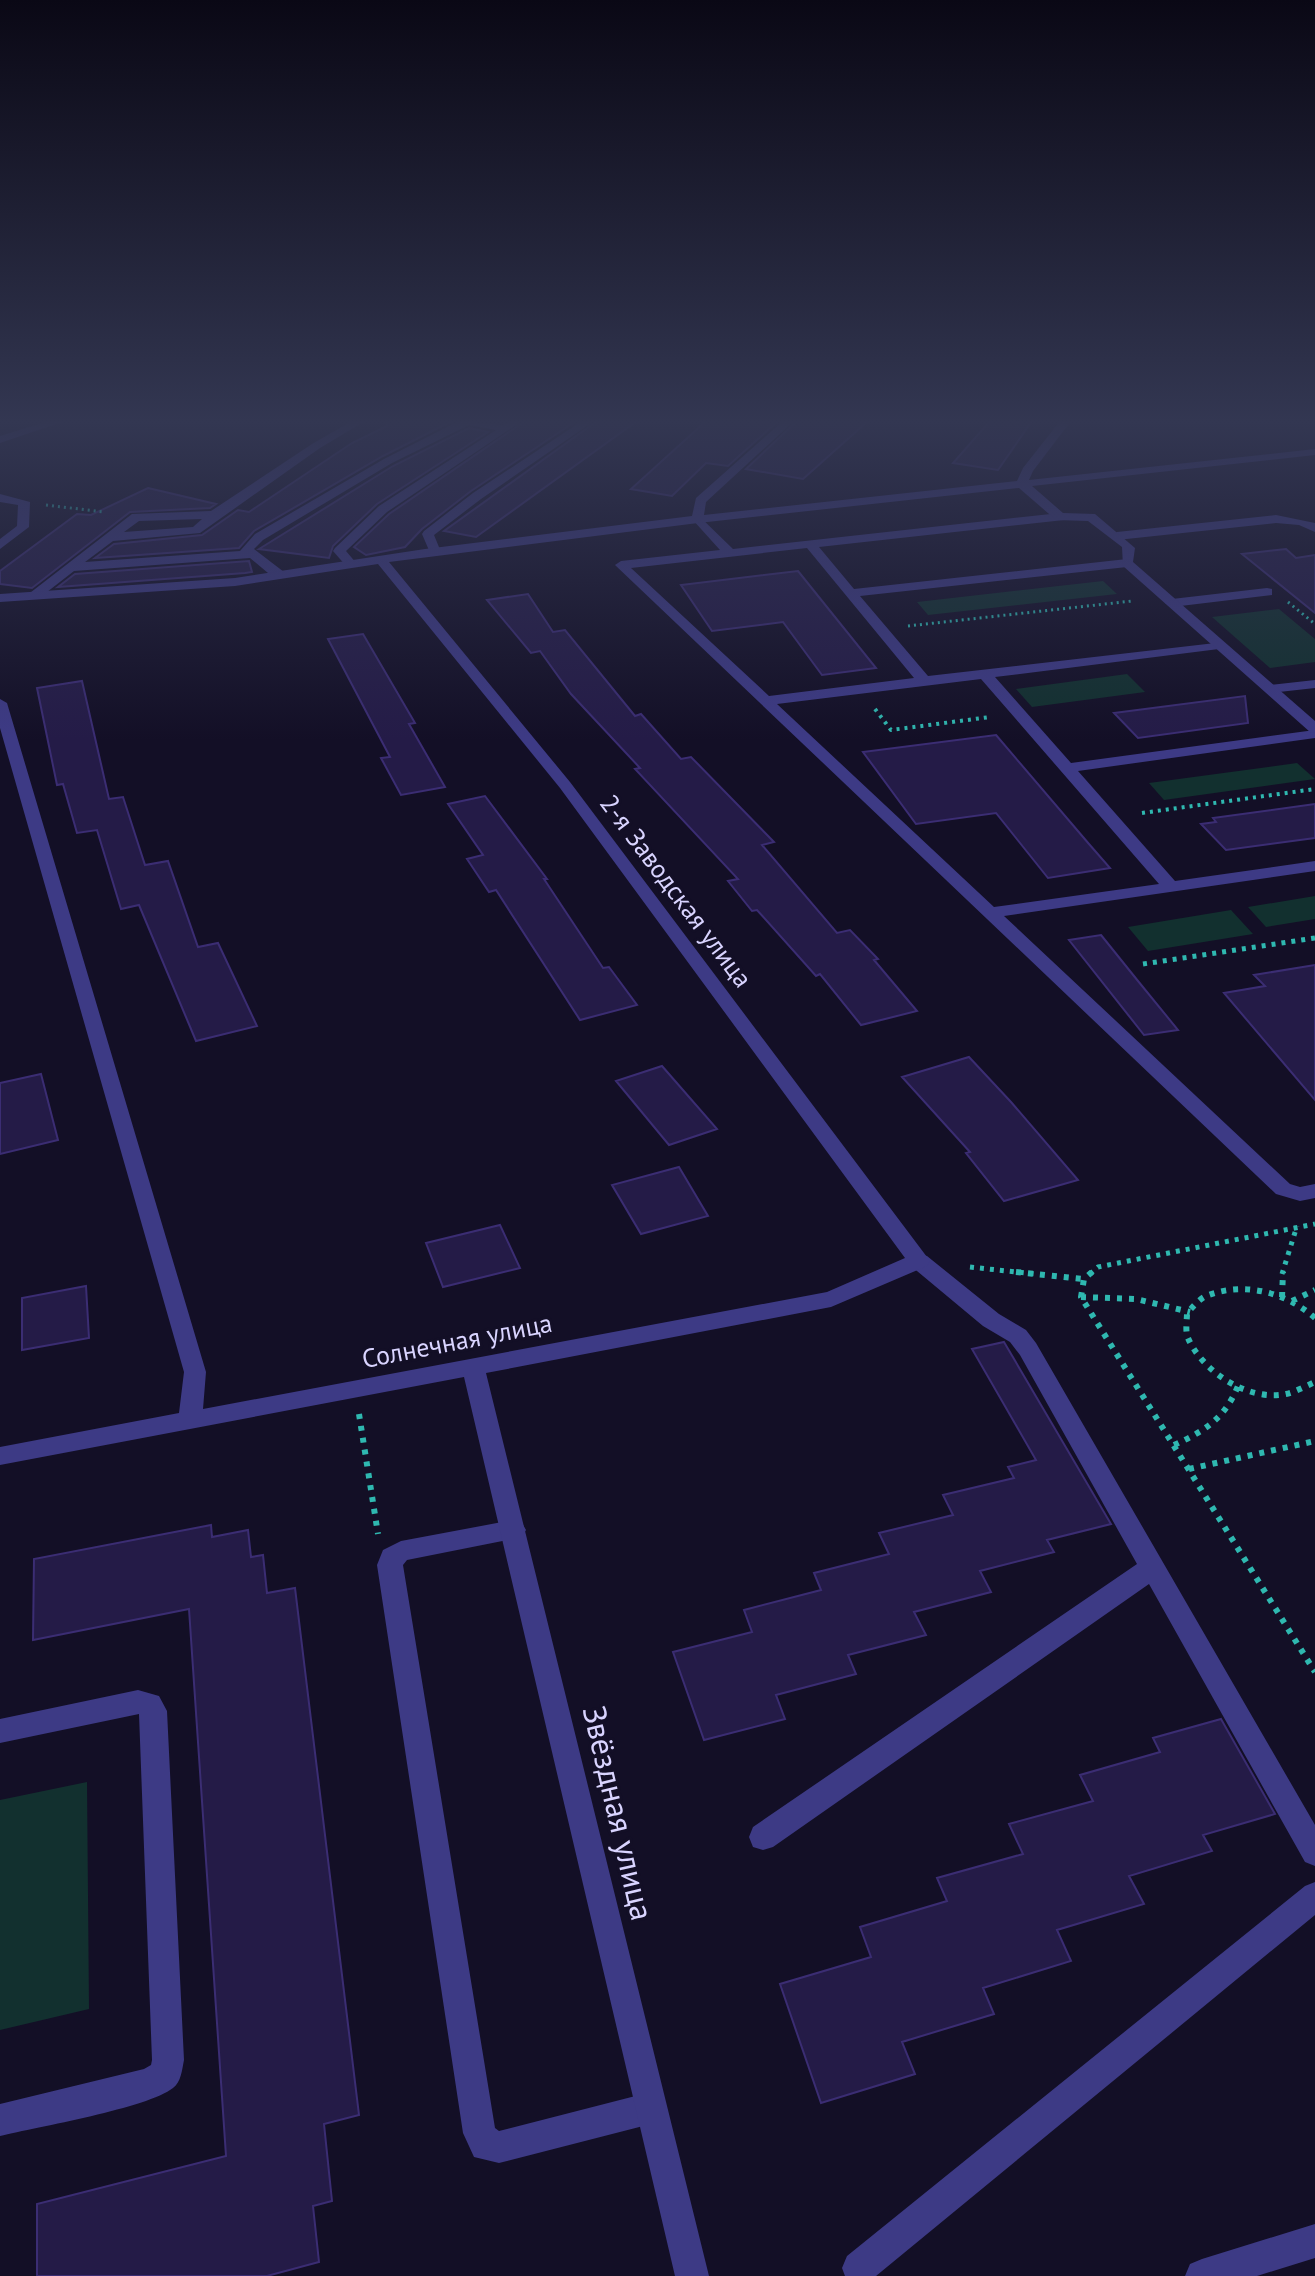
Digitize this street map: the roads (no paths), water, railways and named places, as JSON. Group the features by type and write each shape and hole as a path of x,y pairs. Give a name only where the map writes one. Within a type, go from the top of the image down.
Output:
{"street":[{"path":"0,545 23,527"},
{"path":"33,596 123,527"},
{"path":"111,537 196,530 199,527"},
{"path":"276,527 259,537 246,550 279,575"},
{"path":"351,564 339,551 364,527"},
{"path":"435,552 428,534 437,527"},
{"path":"0,598 235,582 435,552 633,527"},
{"path":"706,527 730,553"},
{"path":"965,527 621,565 1283,1189 1300,1194 1315,1191"},
{"path":"1105,527 1129,548 1127,563"},
{"path":"1117,536 1199,527"},
{"path":"810,544 924,681"},
{"path":"71,567 251,554"},
{"name":"2-я Заводская улица","path":"381,560 565,785 919,1261 991,1320 1018,1336 1315,1852"},
{"path":"851,593 1127,563 1315,732"},
{"path":"1169,600 1267,592"},
{"path":"765,701 1219,645"},
{"path":"985,674 1171,887"},
{"path":"1270,689 1315,684"},
{"path":"0,703 195,1372 190,1420"},
{"path":"1067,768 1315,732"},
{"path":"990,913 1315,866"},
{"name":"Солнечная улица","path":"0,1456 831,1299 919,1261"},
{"name":"Звёздная улица","path":"473,1367 692,2276"},
{"path":"513,1530 401,1551 392,1557 390,1565 479,2133 486,2145 499,2147 651,2108"},
{"path":"763,1837 1153,1567"},
{"path":"0,1731 138,1702 149,1704 153,1711 168,2060 165,2075 150,2084 0,2120"},
{"path":"859,2268 1315,1896"},
{"path":"1202,2276 1315,2241"}]}
